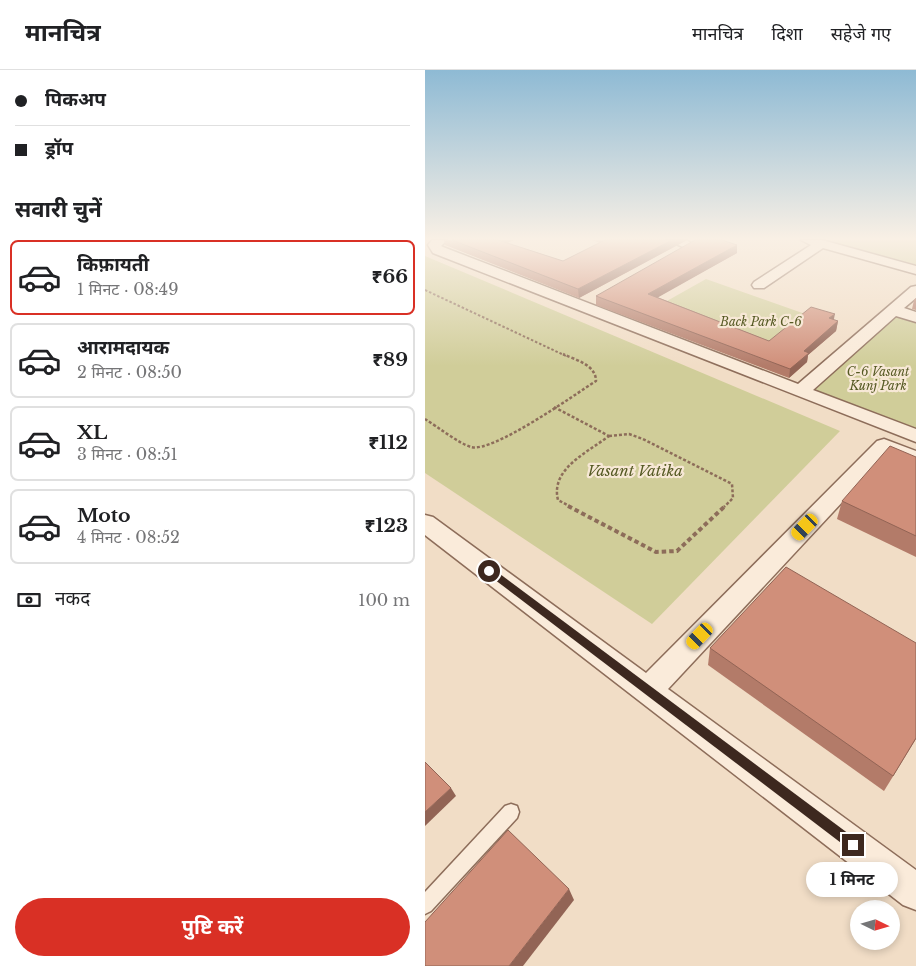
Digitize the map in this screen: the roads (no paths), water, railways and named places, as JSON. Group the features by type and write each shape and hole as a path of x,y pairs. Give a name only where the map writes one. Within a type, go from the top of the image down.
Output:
{"street":[{"path":"520,282 803,390 916,436"},
{"path":"759,284 762,282"},
{"path":"803,390 916,290"},
{"path":"580,305 597,296"},
{"path":"893,310 916,317"},
{"path":"647,690 884,445 916,458"},
{"path":"425,523 916,892"}],"lane":[{"path":"425,905 511,812"}],"park label":[{"name":"Back Park C-6","path":"761,322"},
{"name":"C-6 Vasant Kunj Park","path":"878,379"},
{"name":"Vasant Vatika","path":"635,471"}]}
